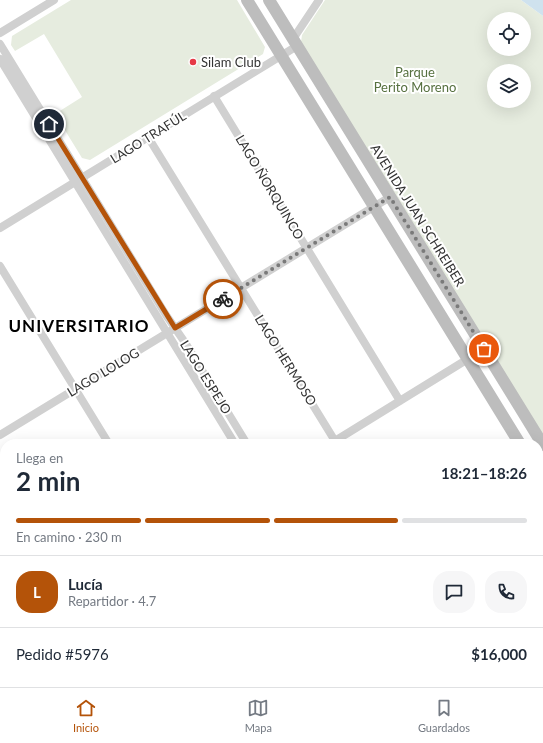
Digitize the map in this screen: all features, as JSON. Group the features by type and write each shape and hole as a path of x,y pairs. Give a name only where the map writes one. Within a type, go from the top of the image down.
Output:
{"main road":[{"path":"247,0 517,439"},
{"name":"AVENIDA JUAN SCHREIBER","path":"269,0 539,439"}],"street":[{"path":"0,33 54,0"},
{"path":"295,42 319,0"},
{"name":"LAGO TRAFÚL","path":"0,228 281,55 295,42"},
{"name":"LAGO ESPEJO","path":"0,44 167,333 232,439"},
{"name":"LAGO ESPEJO","path":"0,58 175,328 244,439"},
{"name":"LAGO ÑORQUINCO","path":"214,96 400,401"},
{"name":"LAGO HERMOSO","path":"148,137 241,288 330,439"},
{"name":"LAGO LOLOG","path":"0,435 390,197"},
{"path":"0,266 106,439"},
{"path":"337,439 484,349"}],"green space":[{"path":"71,0 237,0 265,47 263,54 90,160 82,158 55,114 82,97 44,34 15,51 11,45 12,36"},
{"name":"Parque Perito Moreno","path":"325,0 521,0 543,16 543,437 301,42 302,35"}],"water":[{"path":"521,0 543,0 543,16"}],"way so far":[{"path":"223,299 390,197 484,349"}],"place":[{"name":"Silam Club","path":"193,62"}],"district":[{"name":"UNIVERSITARIO","path":"79,325"}],"route":[{"path":"49,124 168,319 175,328 223,299"}]}
